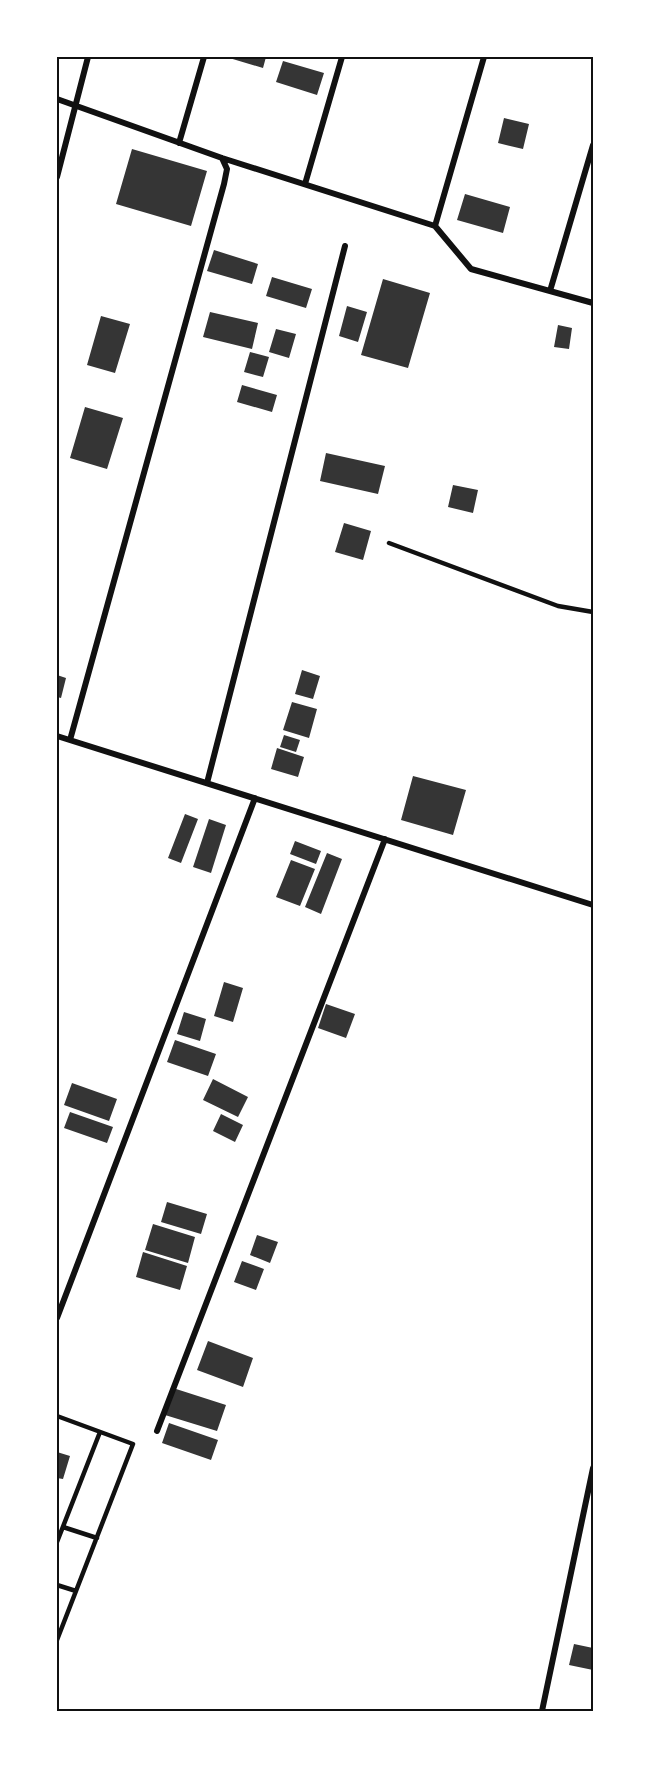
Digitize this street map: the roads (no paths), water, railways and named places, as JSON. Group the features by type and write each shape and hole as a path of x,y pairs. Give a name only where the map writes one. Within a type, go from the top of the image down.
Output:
{"street":[{"path":"57,177 88,57"},
{"path":"179,143 204,57"},
{"path":"305,184 342,57"},
{"path":"435,226 484,57"},
{"path":"57,99 222,158 435,226 471,269 593,303"},
{"path":"550,291 593,145"},
{"path":"70,740 224,184 227,169 222,158"},
{"path":"207,783 345,246"},
{"path":"57,736 593,905"},
{"path":"57,1318 255,798"},
{"path":"158,1431 385,839"},
{"path":"542,1711 593,1468"}],"lane":[{"path":"388,543 558,606 593,612"},
{"path":"57,1416 133,1444 57,1640"},
{"path":"57,1542 100,1432"},
{"path":"63,1527 97,1538"},
{"path":"57,1585 76,1591"}]}
